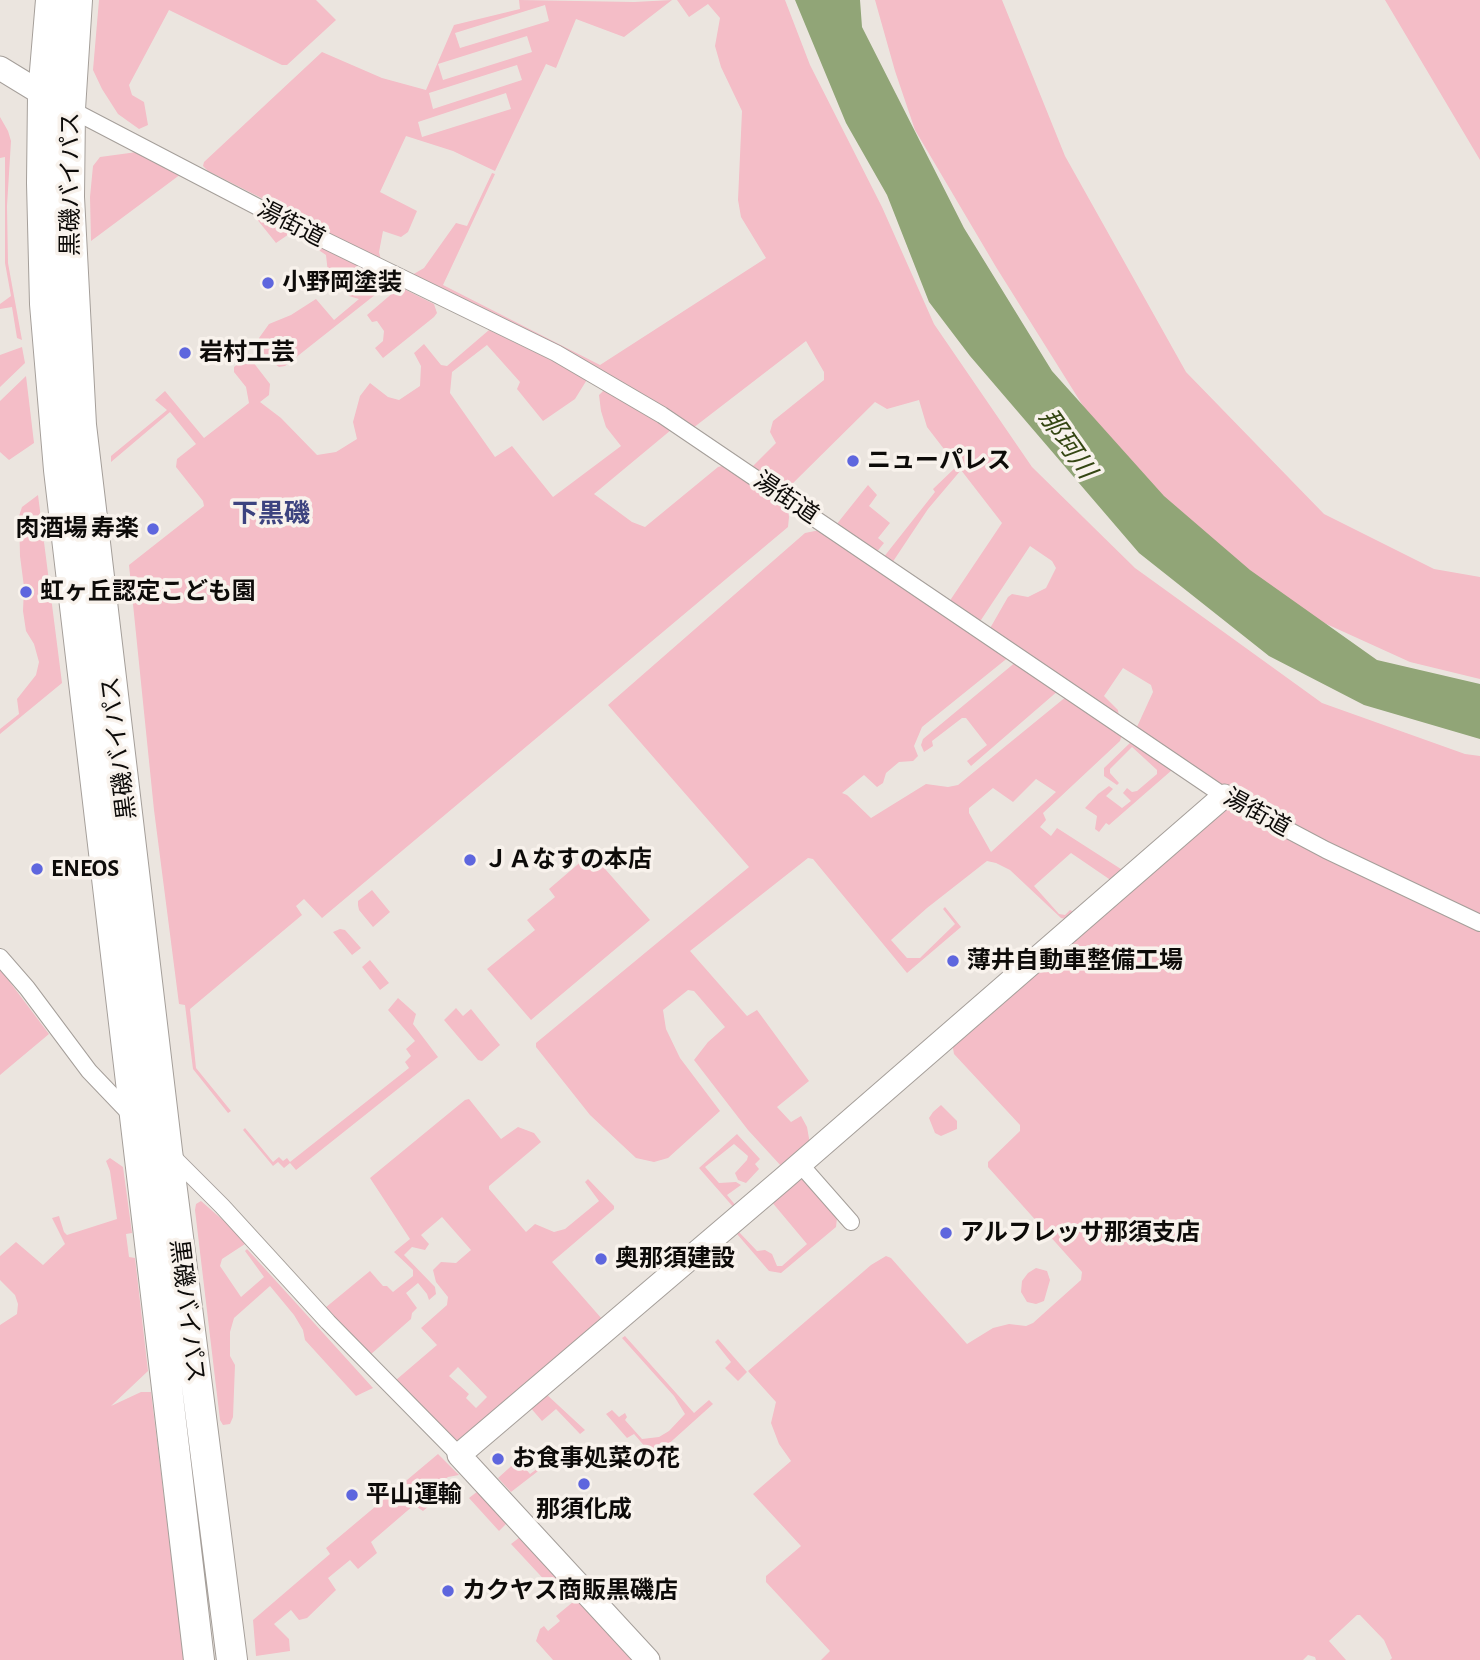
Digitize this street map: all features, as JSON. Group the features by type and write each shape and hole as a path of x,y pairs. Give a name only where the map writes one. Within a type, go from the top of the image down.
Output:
{"highway":[{"name":"黒磯バイパス","path":"51,0 43,94 45,304 60,470 199,1660"},
{"name":"黒磯バイパス","path":"77,0 70,110 69,197 81,425 167,1151 232,1660"}],"street":[{"path":"0,68 70,110"},
{"name":"湯街道","path":"70,110 276,217 556,353 662,415 1224,796 1326,850 1480,923"},
{"path":"459,1455 1224,796"},
{"path":"0,957 27,988 89,1071 222,1206 328,1322 459,1455 648,1660"},
{"path":"800,1164 851,1222"}],"shaded area":[{"path":"99,0 316,0 336,20 287,65 282,65 169,10 129,85 132,95 144,102 148,125 139,129 118,114 93,70"},
{"path":"519,0 672,0 624,37 576,19 556,68 546,64 495,171 453,151 406,136 380,192 417,211 408,232 401,237 383,231 379,252 385,287 285,366 279,367 268,359 260,348 259,338 269,324 291,315 316,299 334,320 359,299 349,296 333,280 328,273 326,255 292,232 276,243 256,218 258,212 285,224 285,210 208,171 203,166 204,162 322,52 382,78 426,90 454,25 520,9","holes":["545,5 549,21 460,48 455,33","527,36 532,52 443,80 438,64","517,65 522,80 433,109 429,93","506,93 511,109 422,137 418,122"]},
{"path":"677,0 785,0 810,65 882,207 934,324 1032,467 1135,568 1322,703 1465,754 1480,756 1480,1660 1390,1660 1392,1658 1384,1640 1357,1615 1329,1641 1346,1660 1316,1660 1308,1655 1303,1660 821,1660 830,1651 766,1582 766,1576 801,1546 753,1494 791,1461 779,1444 771,1423 776,1402 748,1371 871,1265 886,1256 891,1258 967,1344 993,1328 1009,1324 1026,1326 1033,1323 1081,1280 1082,1272 988,1167 988,1162 1020,1131 1020,1125 954,1054 952,1043 1232,793 1136,729 1153,692 1151,685 1123,668 1104,696 1118,710 1119,718 989,630 1008,597 1012,594 1028,597 1046,588 1056,568 1052,561 1030,546 979,623 949,602 1002,523 961,470 928,509 892,563 883,558 935,492 933,489 957,466 927,427 919,400 887,409 875,402 785,491 788,527 322,918 304,899 296,906 302,915 190,1009 196,1068 231,1111 228,1113 193,1069 185,1005 179,1004 154,810 129,565 204,506 203,501 176,467 177,459 196,444 170,412 111,462 111,456 167,410 155,400 165,391 204,438 249,403 246,387 234,372 234,367 245,359 253,362 270,384 269,395 260,402 281,418 317,455 336,452 357,439 353,422 360,396 370,383 388,397 399,400 420,386 421,366 414,353 424,344 441,365 447,366 489,330 588,378 575,399 543,421 517,389 520,382 487,345 452,372 450,393 495,457 512,446 553,497 621,446 606,427 601,411 599,395 604,390 640,408 671,430 594,494 632,522 645,527 718,467 726,465 743,476 776,443 770,432 773,421 824,380 824,372 806,341 693,428 412,275 424,268 456,223 467,226 492,173 495,174 443,285 600,365 766,258 741,217 738,200 742,111 721,67 715,46 720,18 708,4 689,17"},
{"path":"875,0 1002,0 1065,156 1186,372 1324,514 1434,569 1480,577 1480,679 1410,662 1289,607 1235,578 1105,441 996,267 915,130"},
{"path":"1385,0 1480,0 1480,160"},
{"path":"0,117 11,141 7,206 8,263 22,340 17,338 12,307 0,309 0,304 11,296 5,263 5,157 0,158"},
{"path":"137,152 181,174 91,241 90,197 93,166 100,157"},
{"path":"398,286 434,304 437,313 383,358 375,348 383,341 384,331 377,321 372,322 367,315"},
{"path":"22,347 25,363 0,387 0,355"},
{"path":"26,376 34,443 9,460 0,452 0,401"},
{"path":"868,485 877,495 869,506 890,523 878,538 884,543 876,553 836,525"},
{"path":"38,495 62,683 0,734 0,729 19,714 17,699 36,675 39,662 34,644 26,631 23,611 19,516 22,507"},
{"path":"820,530 1010,656 922,727 914,746 918,756 913,761 899,762 886,773 883,783 877,787 864,775 842,793 871,818 926,784 948,787 958,785 1067,696 1122,734 1120,741 1043,813 1046,820 1040,827 1051,836 1057,828 1124,871 1112,881 1071,853 1034,886 1059,914 1065,915 1070,910 1074,912 1066,919 1061,918 1010,870 987,861 891,940 907,958 920,958 955,924 943,909 945,907 961,927 907,973 813,859 808,858 690,951 747,1016 757,1010 809,1081 777,1107 791,1122 801,1116 807,1127 810,1144 782,1167 748,1130 694,1060 708,1042 725,1027 694,991 688,990 663,1010 666,1029 680,1058 720,1111 668,1158 654,1162 636,1158 590,1115 536,1047 536,1043 749,867 608,705 805,533","holes":["1036,779 1056,792 991,852 969,813 969,808 993,788 1013,802"]},
{"path":"1017,661 1059,690 971,766 967,761 987,745 966,718 962,718 932,741 933,746 924,752 921,745 923,739"},
{"path":"1132,741 1172,770 1109,825 1106,823 1099,832 1095,829 1097,816 1085,808 1098,794 1109,786 1113,789 1106,796 1122,808 1131,801 1123,793 1127,788 1132,792 1137,791 1157,774 1157,770 1132,747 1110,769 1110,773 1119,783 1117,785 1104,776 1104,768"},
{"path":"591,853 650,920 531,1020 487,969 535,930 527,920 555,897 549,889"},
{"path":"372,890 390,912 373,927 358,905 358,901"},
{"path":"345,930 361,948 352,955 333,932"},
{"path":"370,960 389,983 380,990 362,967"},
{"path":"0,969 49,1034 0,1075"},
{"path":"398,998 416,1014 413,1024 438,1057 296,1170 290,1163 284,1168 278,1162 273,1166 243,1130 245,1128 273,1162 279,1157 283,1161 287,1158 290,1162 409,1068 405,1062 411,1056 406,1049 415,1041 388,1010"},
{"path":"456,1008 463,1016 471,1009 500,1045 482,1061 478,1060 444,1020"},
{"path":"469,1099 501,1139 518,1127 534,1133 541,1142 489,1186 526,1232 535,1224 554,1232 565,1229 599,1201 585,1182 588,1179 614,1209 552,1262 602,1319 459,1443 396,1380 437,1345 421,1328 447,1305 448,1297 436,1282 433,1270 441,1262 456,1263 471,1250 442,1217 421,1235 429,1244 425,1250 412,1247 404,1255 435,1287 436,1294 429,1300 418,1283 406,1293 417,1308 411,1319 370,1355 325,1308 370,1271 383,1286 393,1292 413,1276 413,1270 394,1252 410,1239 370,1178","holes":["458,1367 487,1397 476,1408 466,1398 469,1394 449,1376"]},
{"path":"941,1105 957,1121 957,1129 941,1136 935,1133 929,1118"},
{"path":"737,1134 760,1159 755,1164 759,1169 746,1183 738,1180 735,1173 748,1156 734,1144 705,1167 719,1183 736,1182 741,1185 727,1195 737,1207 735,1209 699,1168"},
{"path":"110,1158 123,1167 132,1233 126,1234 129,1257 135,1258 148,1371 111,1406 141,1392 151,1392 184,1660 0,1660 0,1325 17,1314 18,1304 15,1295 0,1280 0,1256 16,1242 43,1265 65,1244 52,1218 59,1216 67,1235 117,1219 106,1161"},
{"path":"796,1179 804,1180 837,1218 836,1227 781,1273 769,1271 737,1234 739,1232 757,1251 765,1250 772,1254 777,1266 782,1266 807,1244 771,1201"},
{"path":"201,1201 240,1235 245,1244 222,1259 220,1266 241,1297 264,1277 245,1251 247,1249 373,1388 356,1396 305,1340 303,1330 294,1315 270,1286 234,1318 230,1332 230,1356 235,1365 233,1417 230,1424 223,1425 220,1420 195,1210 196,1204"},
{"path":"1036,1268 1047,1271 1050,1280 1044,1301 1036,1304 1027,1302 1021,1292 1022,1281"},
{"path":"625,1336 694,1413 709,1400 713,1404 654,1457 634,1434 627,1438 606,1414 612,1410 619,1417 625,1413 625,1420 642,1439 659,1437 669,1431 685,1414 674,1396 622,1338"},
{"path":"718,1339 747,1372 738,1381 725,1368 731,1362 715,1342"},
{"path":"545,1393 585,1430 580,1434 556,1409 542,1421 529,1406"},
{"path":"438,1454 459,1475 448,1477 438,1485 442,1489 442,1495 423,1511 414,1505 371,1542 377,1553 358,1569 350,1560 328,1578 336,1590 307,1618 299,1620 291,1610 274,1624 289,1639 290,1651 256,1656 253,1620 330,1554 326,1548"},
{"path":"518,1460 530,1474 545,1463 546,1465 511,1492 498,1478"},
{"path":"478,1491 507,1523 499,1531 469,1498"},
{"path":"520,1537 561,1579 551,1587 511,1544"},
{"path":"579,1597 640,1660 553,1660 536,1641 540,1629 544,1626 548,1631 560,1621 556,1616"}],"water":[{"name":"那珂川","path":"795,0 860,0 862,27 964,228 1052,371 1164,496 1250,570 1377,660 1480,684 1480,739 1364,705 1269,656 1139,553 970,356 929,302 887,195 846,123"}],"place":[{"name":"小野岡塗装","path":"268,283"},
{"name":"岩村工芸","path":"185,353"},
{"name":"ニューパレス","path":"853,461"},
{"name":"肉酒場 寿楽","path":"153,529"},
{"name":"虹ヶ丘認定こども園","path":"26,592"},
{"name":"ＪＡなすの本店","path":"470,860"},
{"name":"ENEOS","path":"37,869"},
{"name":"薄井自動車整備工場","path":"953,961"},
{"name":"アルフレッサ那須支店","path":"946,1233"},
{"name":"奥那須建設","path":"601,1259"},
{"name":"お食事処菜の花","path":"498,1459"},
{"name":"那須化成","path":"584,1484"},
{"name":"平山運輸","path":"352,1495"},
{"name":"カクヤス商販黒磯店","path":"448,1591"}],"district":[{"name":"下黒磯","path":"271,514"}]}
